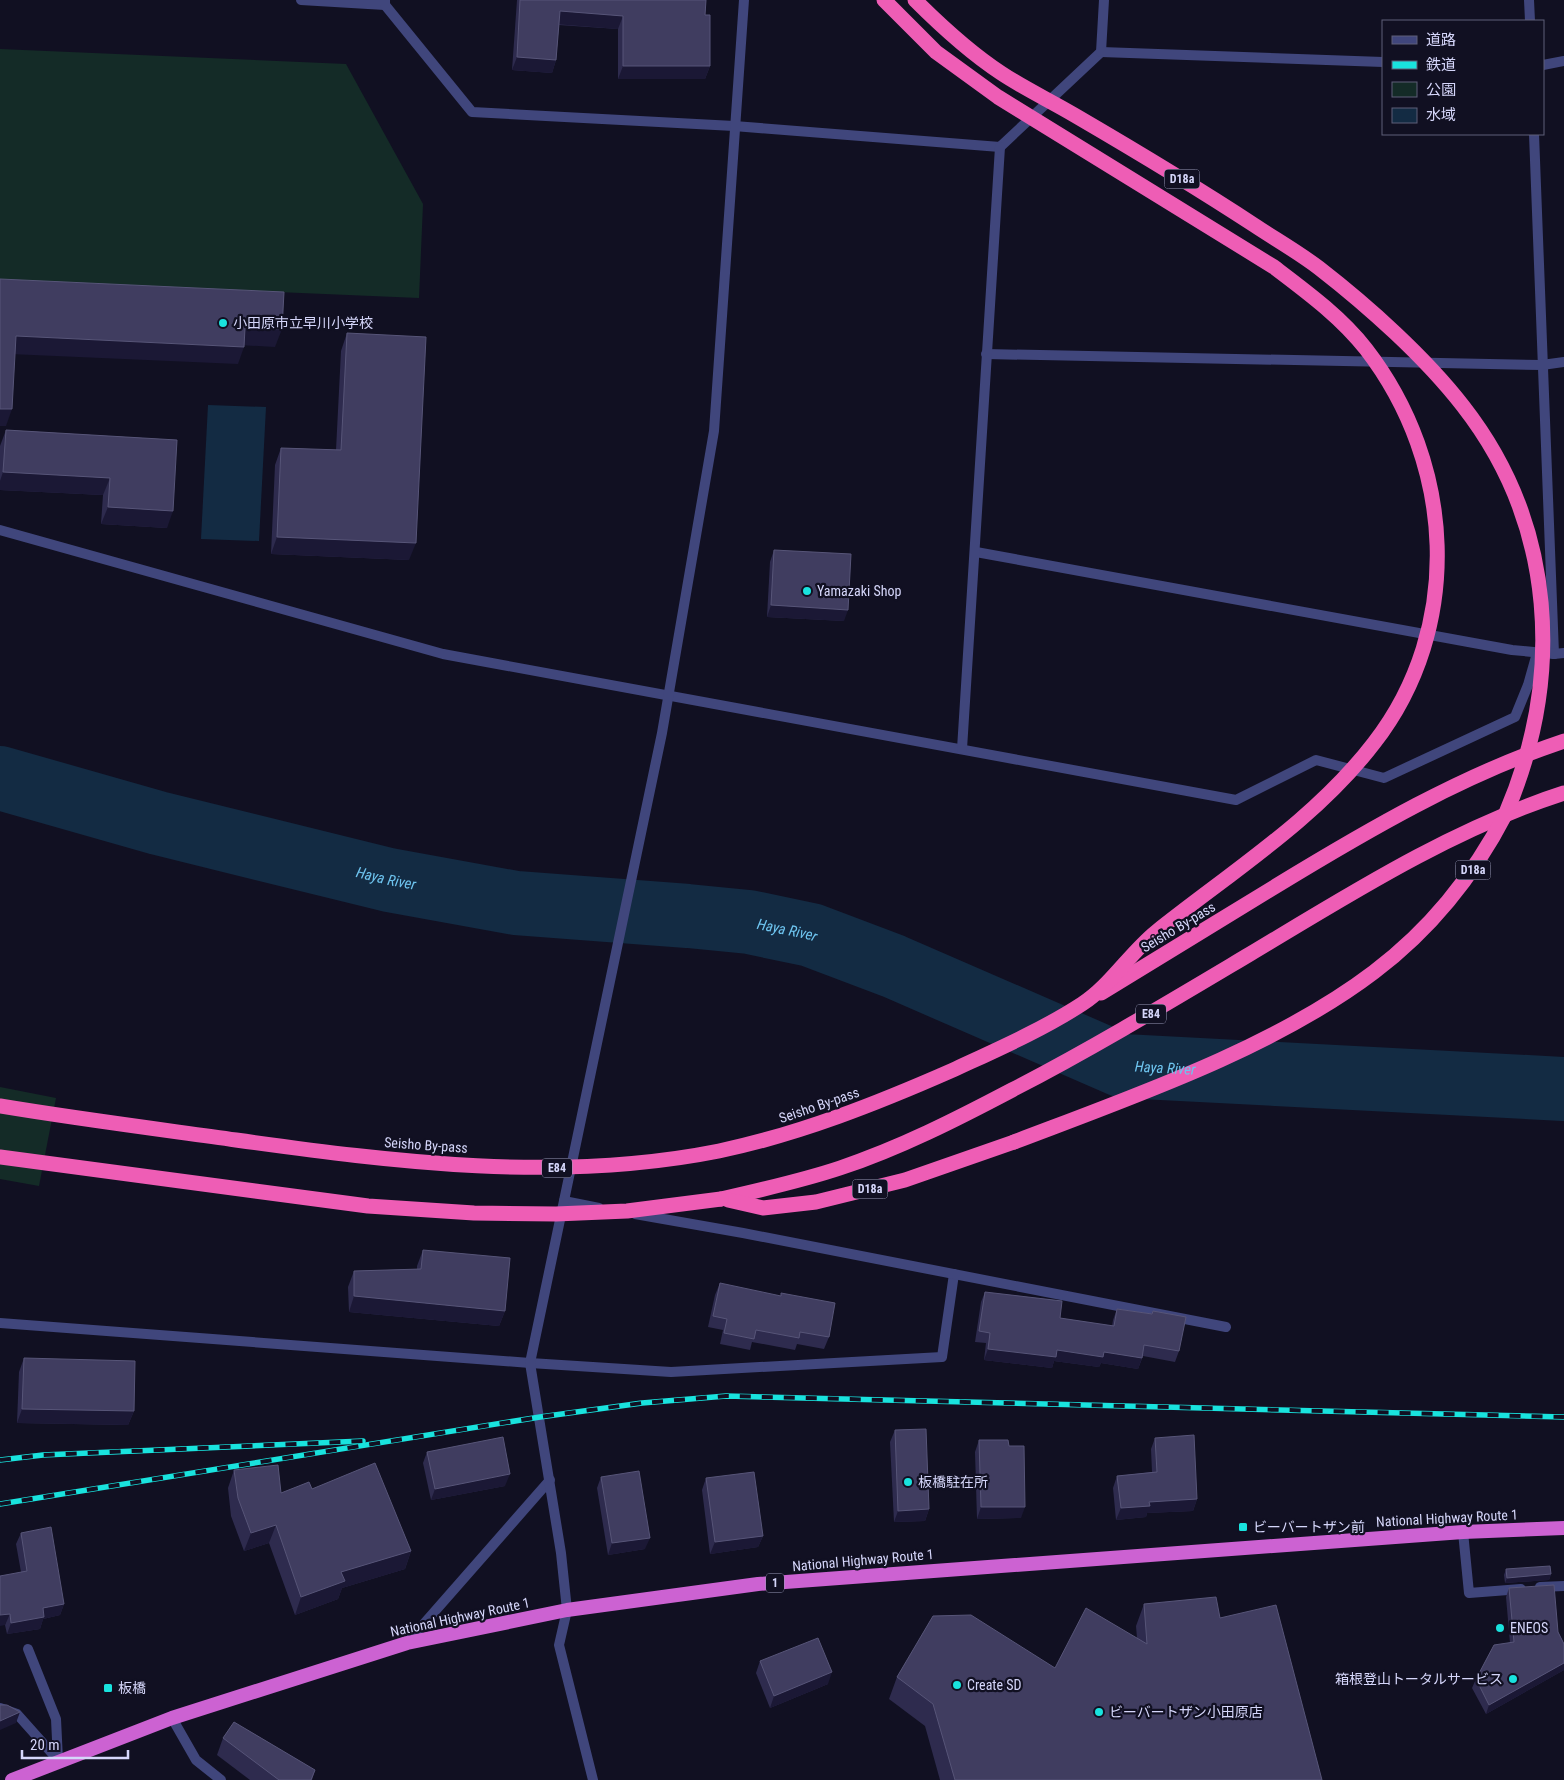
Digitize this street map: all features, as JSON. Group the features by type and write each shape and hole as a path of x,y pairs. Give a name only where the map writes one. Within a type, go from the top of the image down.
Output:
{"highway":[{"path":"884,0 920,38 975,81 1274,268 1312,295 1368,351 1391,386 1421,449 1430,480 1436,519 1438,558 1434,600 1424,648 1411,682 1396,713 1373,745 1317,806 1218,887 1152,935 1087,1001"},
{"name":"D18a","path":"721,1199 763,1208 816,1202 905,1180 1115,1104 1219,1059 1278,1030 1335,998 1375,971 1412,940 1461,887 1490,844 1513,799 1529,765 1541,722 1548,664 1547,611 1534,538 1502,466 1483,435 1457,399 1389,329 1318,268 1203,191 1002,74 953,37 915,0"},
{"name":"Seisho By-pass","path":"0,1106 350,1155 538,1168 648,1162 730,1148 788,1133 857,1110 980,1057 1087,1001 1335,850 1399,814 1506,764 1564,741"},
{"name":"E84","path":"0,1157 368,1206 474,1213 556,1214 627,1211 721,1199 782,1185 842,1167 961,1117 1123,1030 1342,899 1418,856 1482,825 1564,793"},
{"name":"National Highway Route 1","path":"12,1780 58,1760 172,1718 407,1643 567,1610 758,1584 1462,1532 1564,1528"}],"street":[{"path":"301,0 385,2 472,112 734,126 1000,147"},
{"path":"593,1780 559,1645 567,1610 550,1480 530,1363 662,733 714,430 744,0"},
{"path":"962,750 976,552 986,354 1000,147 1101,52 1104,0"},
{"path":"1529,0 1530,20"},
{"path":"1101,52 1382,62"},
{"path":"1544,65 1564,61"},
{"path":"976,552 1512,650 1559,654 1542,365 1534,135"},
{"path":"986,354 1542,365 1564,362"},
{"path":"0,530 443,654 668,697 1236,800 1316,760 1384,778 1515,717 1538,652"},
{"path":"564,1202 743,1232 1226,1327"},
{"path":"0,1323 671,1372 942,1357 954,1274"},
{"path":"407,1643 550,1480"},
{"path":"1462,1532 1469,1593 1564,1586"},
{"path":"28,1649 56,1719 58,1760"},
{"path":"0,1708 17,1714 58,1760"},
{"path":"172,1718 196,1760 221,1780"}],"green space":[{"path":"0,49 346,64 423,204 419,298 0,280"},
{"path":"0,1087 56,1098 39,1186 0,1179"}],"water":[{"path":"208,405 266,407 259,541 201,539"}],"building":[{"path":"520,0 706,0 705,15 710,15 710,66 623,66 623,16 560,11 556,60 517,57"},
{"path":"0,279 284,292 282,329 245,328 244,347 16,336 12,409 0,409"},
{"path":"347,333 426,337 416,543 277,537 281,448 341,450"},
{"path":"6,430 177,440 173,511 108,507 110,478 3,472"},
{"name":"Yamazaki Shop","path":"774,550 851,554 848,610 771,605"},
{"path":"423,1250 510,1258 505,1311 354,1296 354,1271 421,1269"},
{"path":"720,1283 781,1296 781,1293 835,1303 829,1337 800,1332 799,1338 756,1330 754,1339 724,1333 727,1319 713,1316"},
{"path":"985,1292 1062,1301 1060,1318 1114,1326 1117,1309 1152,1314 1153,1311 1186,1317 1179,1351 1144,1345 1142,1358 1104,1352 1103,1357 1057,1350 1056,1357 988,1349 990,1333 979,1331"},
{"path":"24,1358 135,1361 134,1411 22,1409"},
{"name":"板橋駐在所","path":"926,1429 929,1509 898,1511 895,1430"},
{"path":"1194,1435 1197,1499 1149,1502 1150,1506 1121,1508 1117,1476 1157,1472 1155,1438"},
{"path":"503,1437 510,1474 435,1489 427,1452"},
{"path":"979,1440 1008,1440 1009,1446 1024,1446 1025,1507 981,1507"},
{"path":"375,1463 411,1551 341,1572 345,1581 301,1597 276,1525 251,1533 238,1498 234,1470 278,1465 281,1493 309,1482 312,1489"},
{"path":"639,1471 650,1538 612,1543 601,1477"},
{"path":"754,1472 763,1536 715,1542 706,1478"},
{"path":"51,1527 64,1604 43,1608 44,1617 11,1623 10,1614 0,1615 0,1576 27,1571 21,1533"},
{"path":"1550,1566 1551,1574 1507,1578 1506,1569"},
{"path":"1554,1585 1558,1632 1564,1644 1564,1663 1489,1705 1476,1679 1494,1645 1514,1642 1509,1588"},
{"name":"ビーバートザン小田原店","path":"1216,1597 1220,1618 1276,1605 1322,1780 955,1780 933,1704 897,1677 933,1616 971,1615 1055,1668 1086,1608 1147,1644 1144,1604"},
{"path":"818,1638 832,1672 774,1696 760,1661"},
{"path":"0,1705 7,1705 20,1712 0,1721"},
{"path":"234,1722 315,1770 311,1780 279,1780 223,1738"}],"waterway":[{"name":"Haya River","path":"0,778 158,823 389,880 516,903 749,922 811,935 893,966 1123,1066 1564,1089"}],"railway":[{"path":"0,1504 540,1417 642,1403 726,1396 1564,1417"},
{"path":"0,1460 43,1455 363,1441"}],"place":[{"name":"小田原市立早川小学校","path":"223,323"},
{"name":"Yamazaki Shop","path":"807,591"},
{"name":"板橋駐在所","path":"908,1482"},
{"name":"ビーバートザン前","path":"1243,1527"},
{"name":"ENEOS","path":"1500,1628"},
{"name":"箱根登山トータルサービス","path":"1513,1679"},
{"name":"Create SD","path":"957,1685"},
{"name":"板橋","path":"108,1688"},
{"name":"ビーバートザン小田原店","path":"1099,1712"}]}
